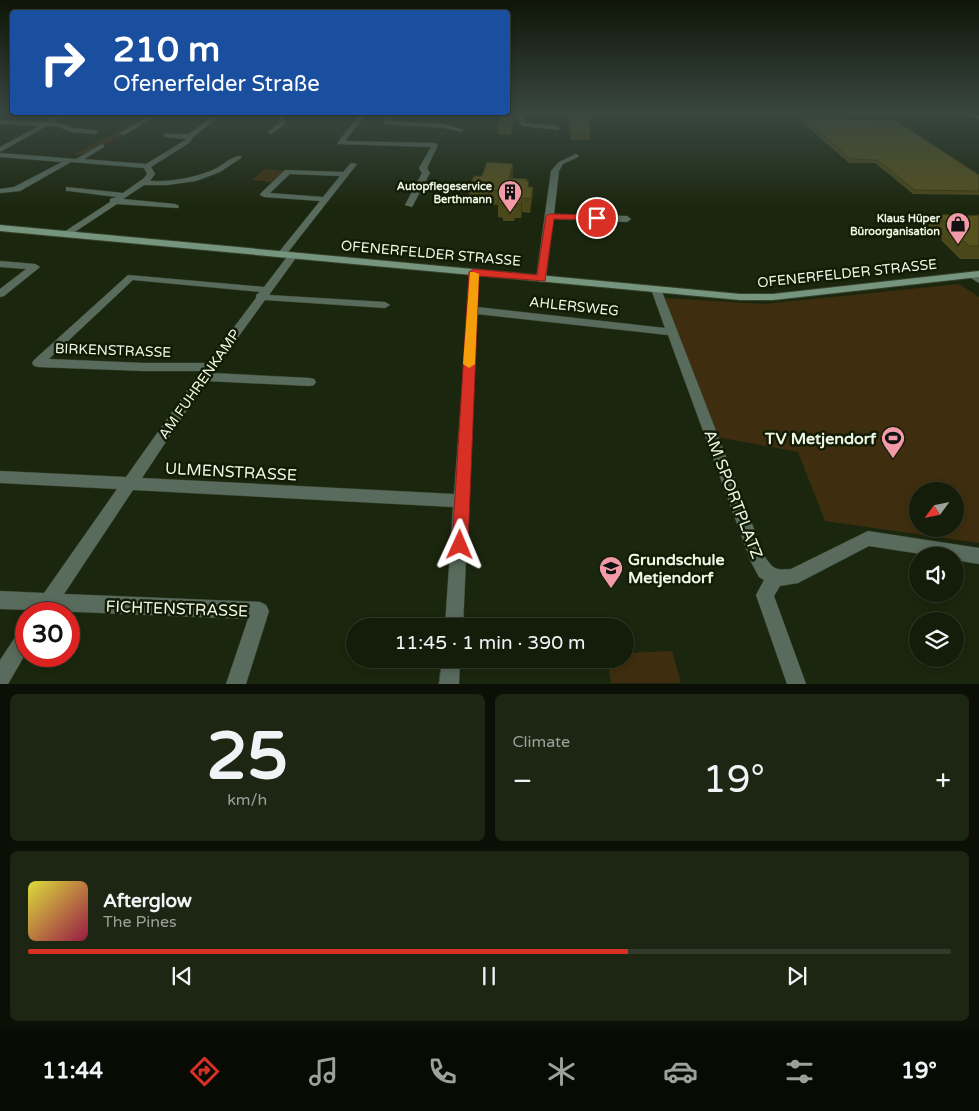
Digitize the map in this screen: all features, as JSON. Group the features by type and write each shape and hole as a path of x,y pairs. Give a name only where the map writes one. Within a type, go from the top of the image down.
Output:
{"street":[{"path":"0,155 74,159 147,166 182,145"},
{"path":"409,205 426,173 423,168 435,145 432,145"},
{"path":"0,190 9,191 17,189 102,146"},
{"path":"541,279 555,171 561,163 576,156"},
{"path":"141,183 169,182 206,176 220,171 239,157"},
{"name":"AM FUHRENKAMP","path":"48,602 207,372 264,294 325,199 353,164"},
{"path":"67,234 141,183 151,174 147,166"},
{"path":"325,199 264,195 288,172 345,174"},
{"path":"69,189 123,195"},
{"path":"114,201 175,206"},
{"path":"550,216 627,219"},
{"name":"OFENERFELDER STRASSE","path":"0,228 715,295 765,297 976,276"},
{"path":"0,264 34,267 0,294"},
{"path":"455,618 474,272"},
{"name":"BIRKENSTRASSE","path":"207,372 144,367 38,363 131,277 264,294"},
{"name":"AM SPORTPLATZ","path":"656,289 759,562 765,571 775,578"},
{"path":"264,294 385,305"},
{"name":"AHLERSWEG","path":"473,310 672,332"},
{"path":"207,372 310,382"},
{"name":"ULMENSTRASSE","path":"0,477 461,501"},
{"path":"797,684 765,595 775,578 792,577 868,538 979,556"},
{"path":"0,600 15,603"},
{"name":"FICHTENSTRASSE","path":"80,608 260,611 236,684"},
{"path":"0,678 15,654"},
{"path":"449,684 450,668"}],"shaded area":[{"path":"92,145 105,145 92,151 73,155"},
{"path":"264,169 284,171 272,182 252,180"},
{"path":"959,284 979,297 979,543 944,538 964,538 964,482 909,482 909,533 825,521 798,452 717,437 664,298 764,304"},
{"path":"672,651 681,683 611,683 608,668 634,668 634,653"}],"building":[{"path":"834,145 933,145 979,175 979,191 915,190 877,160 851,159"},
{"path":"487,162 513,164 509,178 527,179 526,181 529,181 528,187 533,187 531,199 522,198 521,204 516,204 515,207 503,206 504,204 498,203 501,191 468,189 474,176 482,176"},
{"path":"935,214 979,215 979,246 969,246 949,227 952,227"}],"slow traffic":[{"path":"469,364 474,274"}],"place":[{"name":"Autopflegeservice Berthmann","path":"510,213"},
{"name":"Klaus Hüper Büroorganisation","path":"958,245"},
{"name":"TV Metjendorf","path":"893,459"},
{"name":"Grundschule Metjendorf","path":"611,589"}],"route":[{"path":"460,545 474,272 541,279 550,216 597,218"}]}
